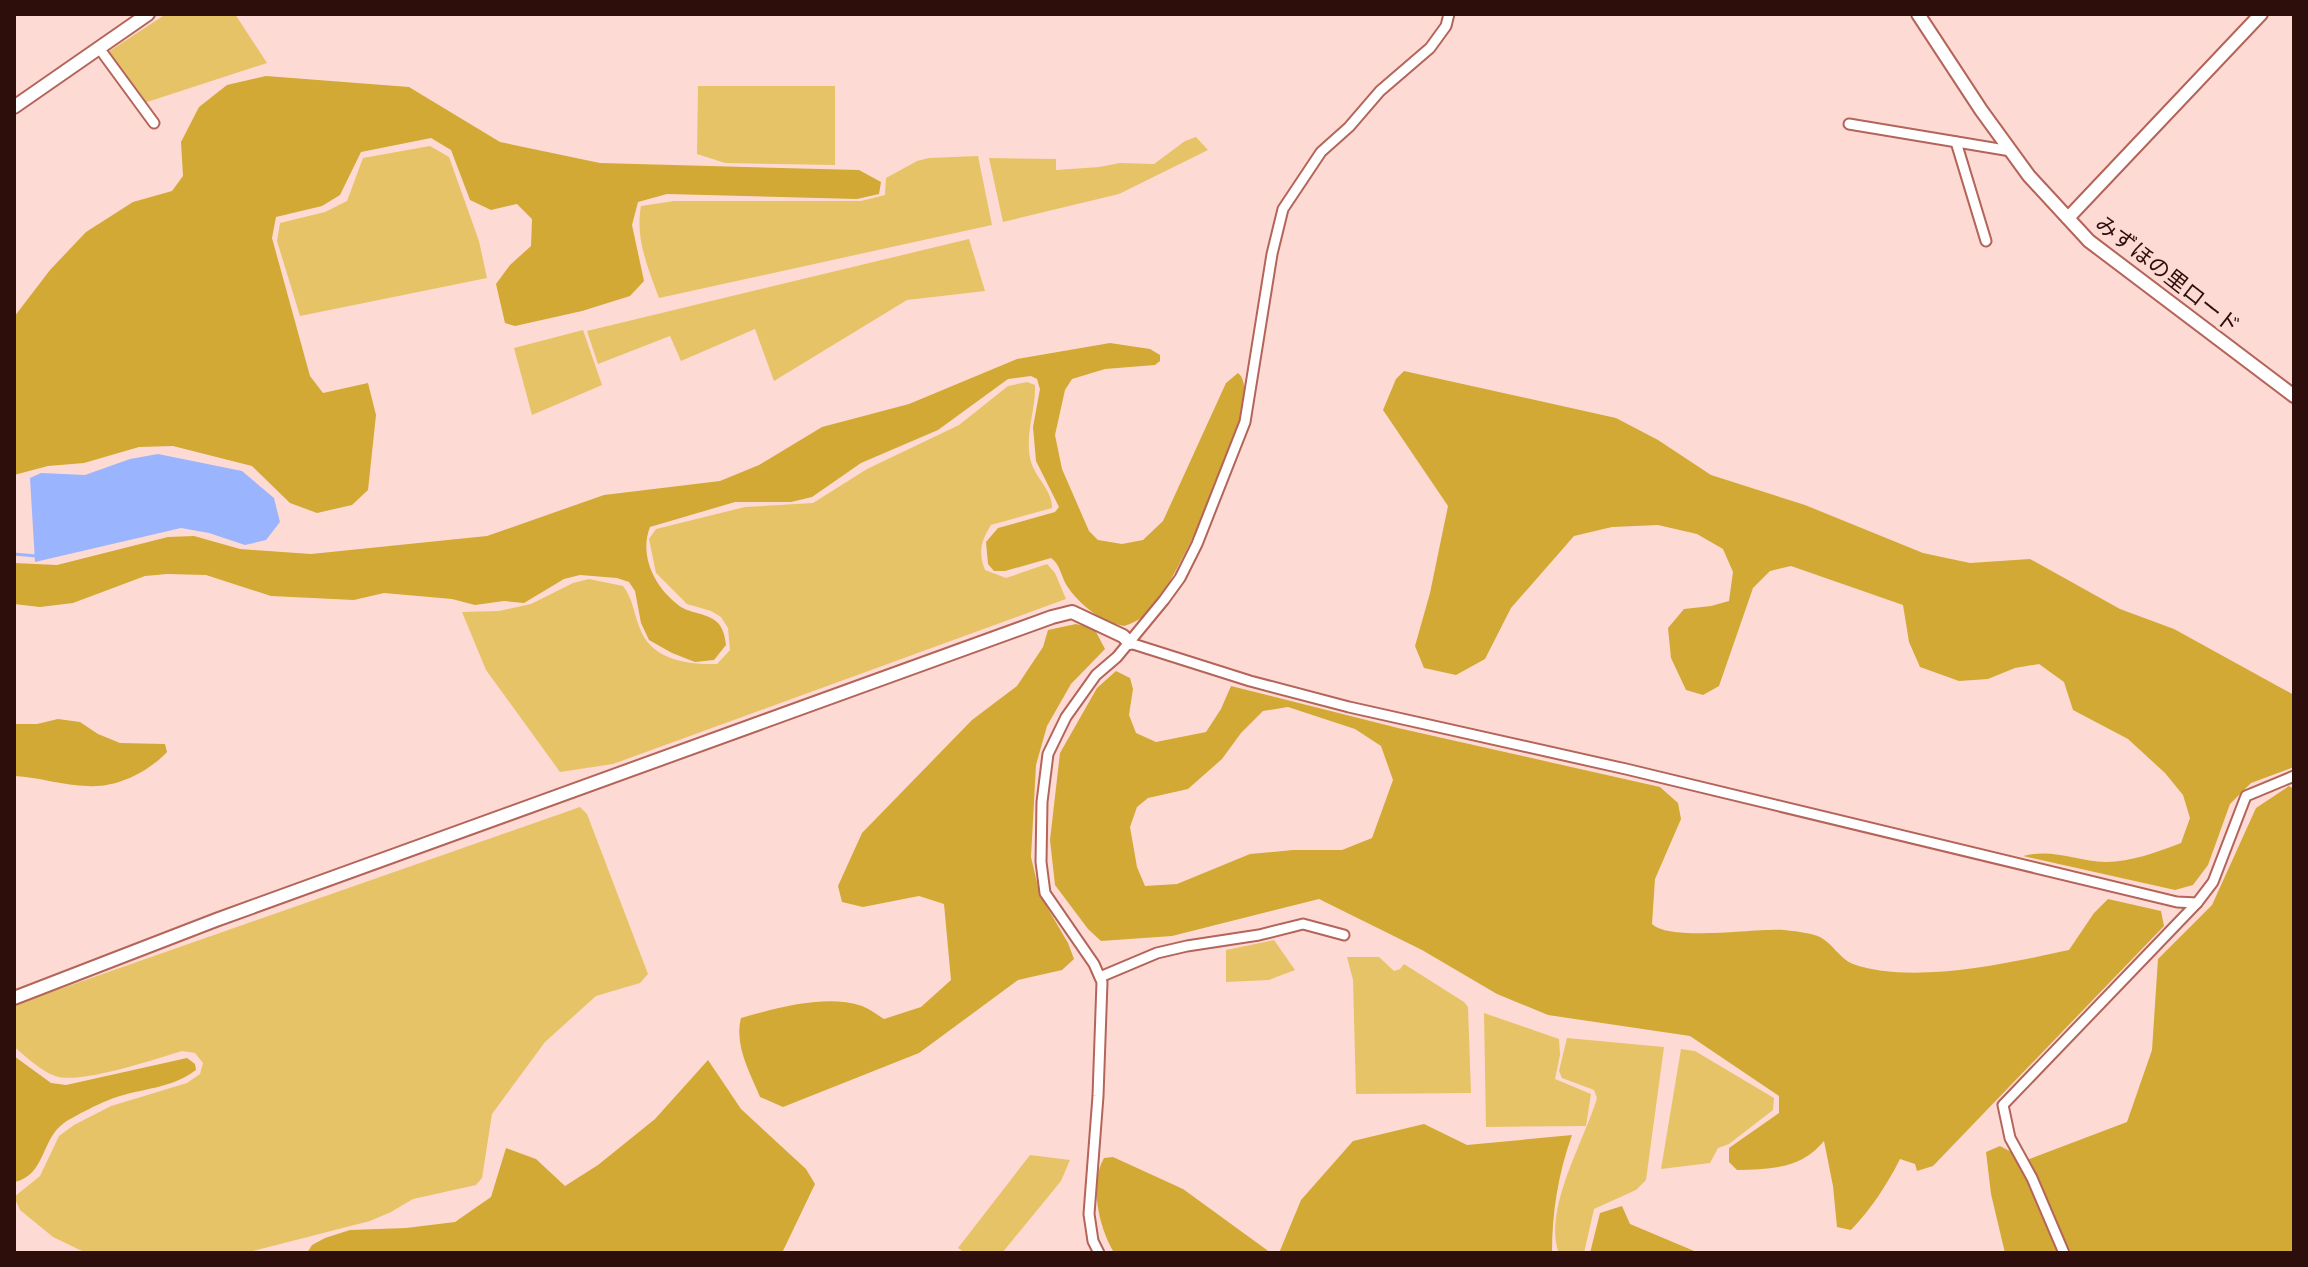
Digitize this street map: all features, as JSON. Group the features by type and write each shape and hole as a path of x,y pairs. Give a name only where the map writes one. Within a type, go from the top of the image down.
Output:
{"street":[{"path":"14,107 148,14"},
{"path":"1099,1253 1093,1241 1089,1214 1102,982 1094,964 1045,893 1041,862 1042,802 1048,754 1066,717 1096,675 1130,643 1180,578 1197,544 1245,422 1272,254 1283,209 1321,152 1349,127 1380,91 1430,48 1446,26 1449,14"},
{"name":"みずほの里ロード","path":"1918,14 2029,176 2089,241 2294,396"},
{"path":"2068,218 2261,14"},
{"path":"99,48 154,123"},
{"path":"1849,124 2011,151"},
{"path":"1956,142 1986,241"},
{"path":"14,998 216,920 1072,612 1123,636 1130,643 1250,681 1349,707 1626,769 2177,902 2197,903"},
{"path":"2064,1253 2032,1178 2010,1138 2003,1105 2197,903 2213,882 2246,796 2294,776"},
{"path":"1100,977 1157,953 1303,924 1344,935"}],"shaded area":[{"path":"166,14 235,14 267,63 144,103 108,52"},
{"path":"266,76 409,87 500,142 600,163 859,170 881,182 879,194 857,199 667,194 638,202 632,225 644,281 630,296 515,326 505,323 496,284 510,265 531,246 532,219 517,204 491,210 470,200 451,150 431,138 361,152 340,195 322,206 276,217 272,238 310,376 323,393 368,383 376,415 368,490 352,505 317,513 290,503 252,466 173,446 139,447 84,463 48,466 14,475 14,317 50,270 86,232 133,202 172,191 183,176 181,142 199,107 227,85"},
{"path":"698,86 835,86 835,165 725,163 697,154"},
{"path":"1196,137 1208,150 1119,194 1003,222 989,158 1056,159 1056,170 1120,163 1154,164 1185,141"},
{"path":"430,146 449,157 479,241 487,278 300,316 277,241 280,223 325,212 347,201 363,158"},
{"path":"978,156 992,225 659,298 641,242 641,206 674,201 861,201 885,195 886,178 917,161"},
{"path":"969,239 985,291 907,300 774,381 755,329 681,361 670,336 598,364 587,331"},
{"path":"583,330 602,385 532,415 514,348"},
{"path":"1110,343 1150,349 1160,355 1160,361 1155,365 1105,369 1072,379 1065,390 1055,435 1062,469 1089,531 1098,540 1122,544 1143,540 1163,521 1226,383 1238,373 1244,388 1232,448 1183,556 1155,605 1139,619 1124,626 1107,621 1084,606 1067,586 1051,558 1005,571 994,571 988,564 986,542 998,528 1055,512 1059,507 1036,461 1033,427 1040,389 1037,379 1031,376 1008,379 938,430 861,463 812,497 791,502 735,502 650,527 646,548 655,579 681,607 713,619 722,630 726,645 714,660 695,662 649,640 641,623 635,591 629,582 580,575 564,579 524,603 504,601 475,605 452,599 384,593 354,600 271,596 206,575 167,574 145,576 73,603 40,607 14,604 14,563 57,565 168,537 194,536 240,549 311,554 487,536 604,495 720,481 759,465 822,427 909,404 1017,359"},
{"path":"1404,371 1616,418 1658,440 1711,475 1805,505 1923,553 1970,563 2030,559 2120,609 2174,629 2294,695 2294,767 2251,783 2230,804 2208,865 2193,885 2175,890 2023,856 2054,854 2106,862 2134,858 2181,843 2190,818 2183,795 2165,773 2128,739 2073,710 2064,682 2039,664 2015,668 1988,679 1959,681 1920,667 1909,642 1903,605 1791,566 1770,571 1753,588 1719,686 1703,695 1686,690 1671,658 1668,628 1684,609 1729,601 1733,572 1723,549 1697,534 1658,525 1612,527 1574,536 1511,608 1485,659 1456,675 1424,668 1415,646 1430,593 1448,506 1383,410 1396,379"},
{"path":"1027,382 1035,385 1029,452 1031,462 1050,496 1052,508 991,525 983,542 982,558 985,570 1006,578 1047,564 1055,573 1066,599 613,764 560,772 486,670 462,612 499,611 531,604 573,583 589,579 623,586 644,637 661,653 682,661 717,664 730,650 728,628 721,617 711,611 687,604 656,573 649,539 656,529 745,507 813,503 867,469 959,425 1008,386"},
{"path":"1076,624 1094,628 1105,649 1071,684 1047,726 1036,765 1031,857 1040,895 1074,959 1062,970 1018,980 919,1053 783,1107 760,1097 741,1049 741,1018 802,1004 833,1001 862,1006 884,1019 921,1007 951,980 944,904 919,896 863,907 842,902 838,886 862,833 972,720 1017,686 1043,647 1048,630"},
{"path":"1116,671 1130,678 1133,689 1129,715 1136,733 1156,742 1206,732 1231,686 1398,728 1660,787 1678,803 1681,819 1655,879 1652,924 1662,929 1694,933 1802,932 1824,940 1853,964 1877,970 1931,972 2018,961 2069,950 2094,913 2108,899 2161,911 2164,926 1933,1166 1917,1171 1915,1164 1900,1159 1878,1196 1851,1230 1837,1227 1824,1141 1805,1157 1785,1166 1737,1170 1729,1162 1729,1148 1779,1113 1779,1096 1690,1036 1548,1015 1497,994 1422,950 1319,899 1172,936 1101,941 1088,929 1055,885 1050,840 1060,753 1097,688","holes":["1288,707 1355,729 1381,746 1393,780 1372,838 1342,850 1250,854 1177,884 1145,886 1137,867 1130,827 1137,807 1148,798 1188,789 1222,759 1241,733 1263,711"]},
{"path":"58,719 80,722 120,743 165,744 167,752 141,772 99,786 14,776 14,724 37,724"},
{"path":"2289,786 2294,789 2294,1253 2005,1253 1991,1194 1986,1152 2000,1146 2027,1160 2127,1122 2152,1050 2158,959 2212,905 2256,808"},
{"path":"580,807 587,814 648,974 640,983 596,996 545,1042 492,1114 482,1178 476,1185 413,1199 370,1221 245,1253 84,1252 53,1237 20,1210 14,1197 40,1176 59,1136 111,1106 187,1083 200,1074 203,1063 195,1053 182,1051 98,1074 66,1078 55,1076 38,1067 14,1047 14,1005"},
{"path":"1274,940 1295,970 1269,980 1226,982 1226,950"},
{"path":"1347,957 1379,957 1394,971 1404,964 1464,1002 1468,1007 1471,1093 1356,1094 1353,980"},
{"path":"1484,1013 1559,1039 1560,1055 1555,1079 1591,1094 1586,1126 1486,1127"},
{"path":"1567,1038 1664,1047 1646,1180 1636,1190 1594,1209 1584,1253 1559,1253 1556,1236 1556,1216 1561,1196 1597,1098 1594,1090 1562,1078 1559,1071"},
{"path":"1681,1049 1695,1051 1774,1098 1773,1110 1729,1144 1718,1148 1710,1163 1661,1169"},
{"path":"14,1056 51,1083 66,1085 187,1058 195,1064 196,1070 166,1085 109,1100 69,1120 51,1138 32,1172 15,1182"},
{"path":"708,1060 741,1109 806,1169 815,1184 782,1253 307,1253 312,1245 325,1238 350,1230 455,1222 491,1197 506,1148 536,1159 565,1186 598,1165 655,1119"},
{"path":"1424,1124 1467,1145 1572,1135 1557,1194 1552,1253 1279,1253 1301,1200 1353,1141"},
{"path":"1030,1155 1070,1160 1061,1181 1002,1253 965,1253 958,1248"},
{"path":"1113,1157 1183,1189 1271,1253 1113,1251 1100,1218 1097,1180 1104,1158"},
{"path":"1622,1206 1630,1224 1699,1253 1590,1253 1600,1213"}],"water":[{"path":"158,454 242,471 274,498 280,522 266,540 245,545 181,528 35,562 30,478 41,473 85,475 130,459"}],"waterway":[{"path":"14,554 36,556"}]}
